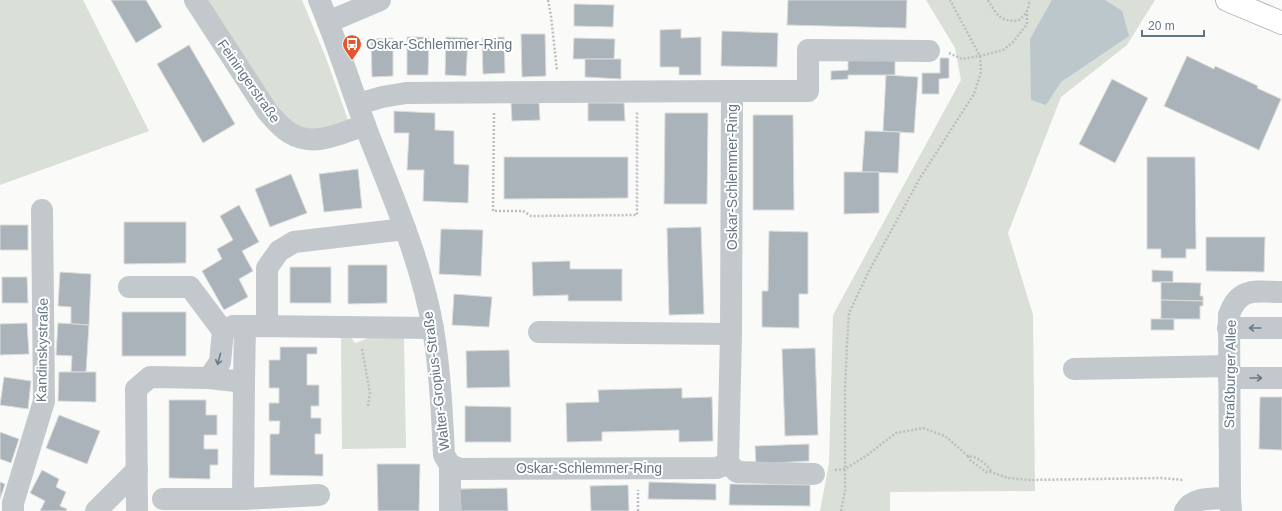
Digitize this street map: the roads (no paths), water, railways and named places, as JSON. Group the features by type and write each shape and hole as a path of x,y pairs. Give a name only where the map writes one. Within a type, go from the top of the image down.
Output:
{"main road":[{"path":"1227,0 1282,23"}],"street":[{"name":"Feiningerstraße","path":"195,0 267,111 280,126 289,133 300,139 319,140 365,125"},
{"name":"Walter-Gropius-Straße","path":"319,0 405,229 420,277 433,328 440,387 444,455 450,465 450,511"},
{"path":"328,22 380,0"},
{"name":"Oskar-Schlemmer-Ring","path":"358,104 382,96 406,93 808,91 808,50 929,51"},
{"name":"Oskar-Schlemmer-Ring","path":"450,465 460,468 718,468 728,463 731,334 732,91"},
{"name":"Kandinskystraße","path":"13,511 13,503 44,401 42,210"},
{"path":"267,326 267,268 280,251 294,242 405,229"},
{"path":"129,287 190,287 223,331 220,362 209,378"},
{"name":"Straßburger Allee","path":"1185,511 1186,508 1199,499 1230,504 1228,328 1229,315 1233,304 1238,298 1249,292 1282,292"},
{"path":"223,331 233,326 433,328"},
{"path":"243,499 245,326"},
{"path":"1228,328 1282,328"},
{"path":"539,332 731,334"},
{"path":"1074,369 1229,372 1282,378"},
{"path":"137,511 136,389 150,377 209,378 244,382"},
{"path":"728,463 737,472 814,474"},
{"path":"96,511 137,470"},
{"path":"163,499 243,499 319,495"}],"place":[{"name":"Oskar-Schlemmer-Ring","path":"352,61"}]}
